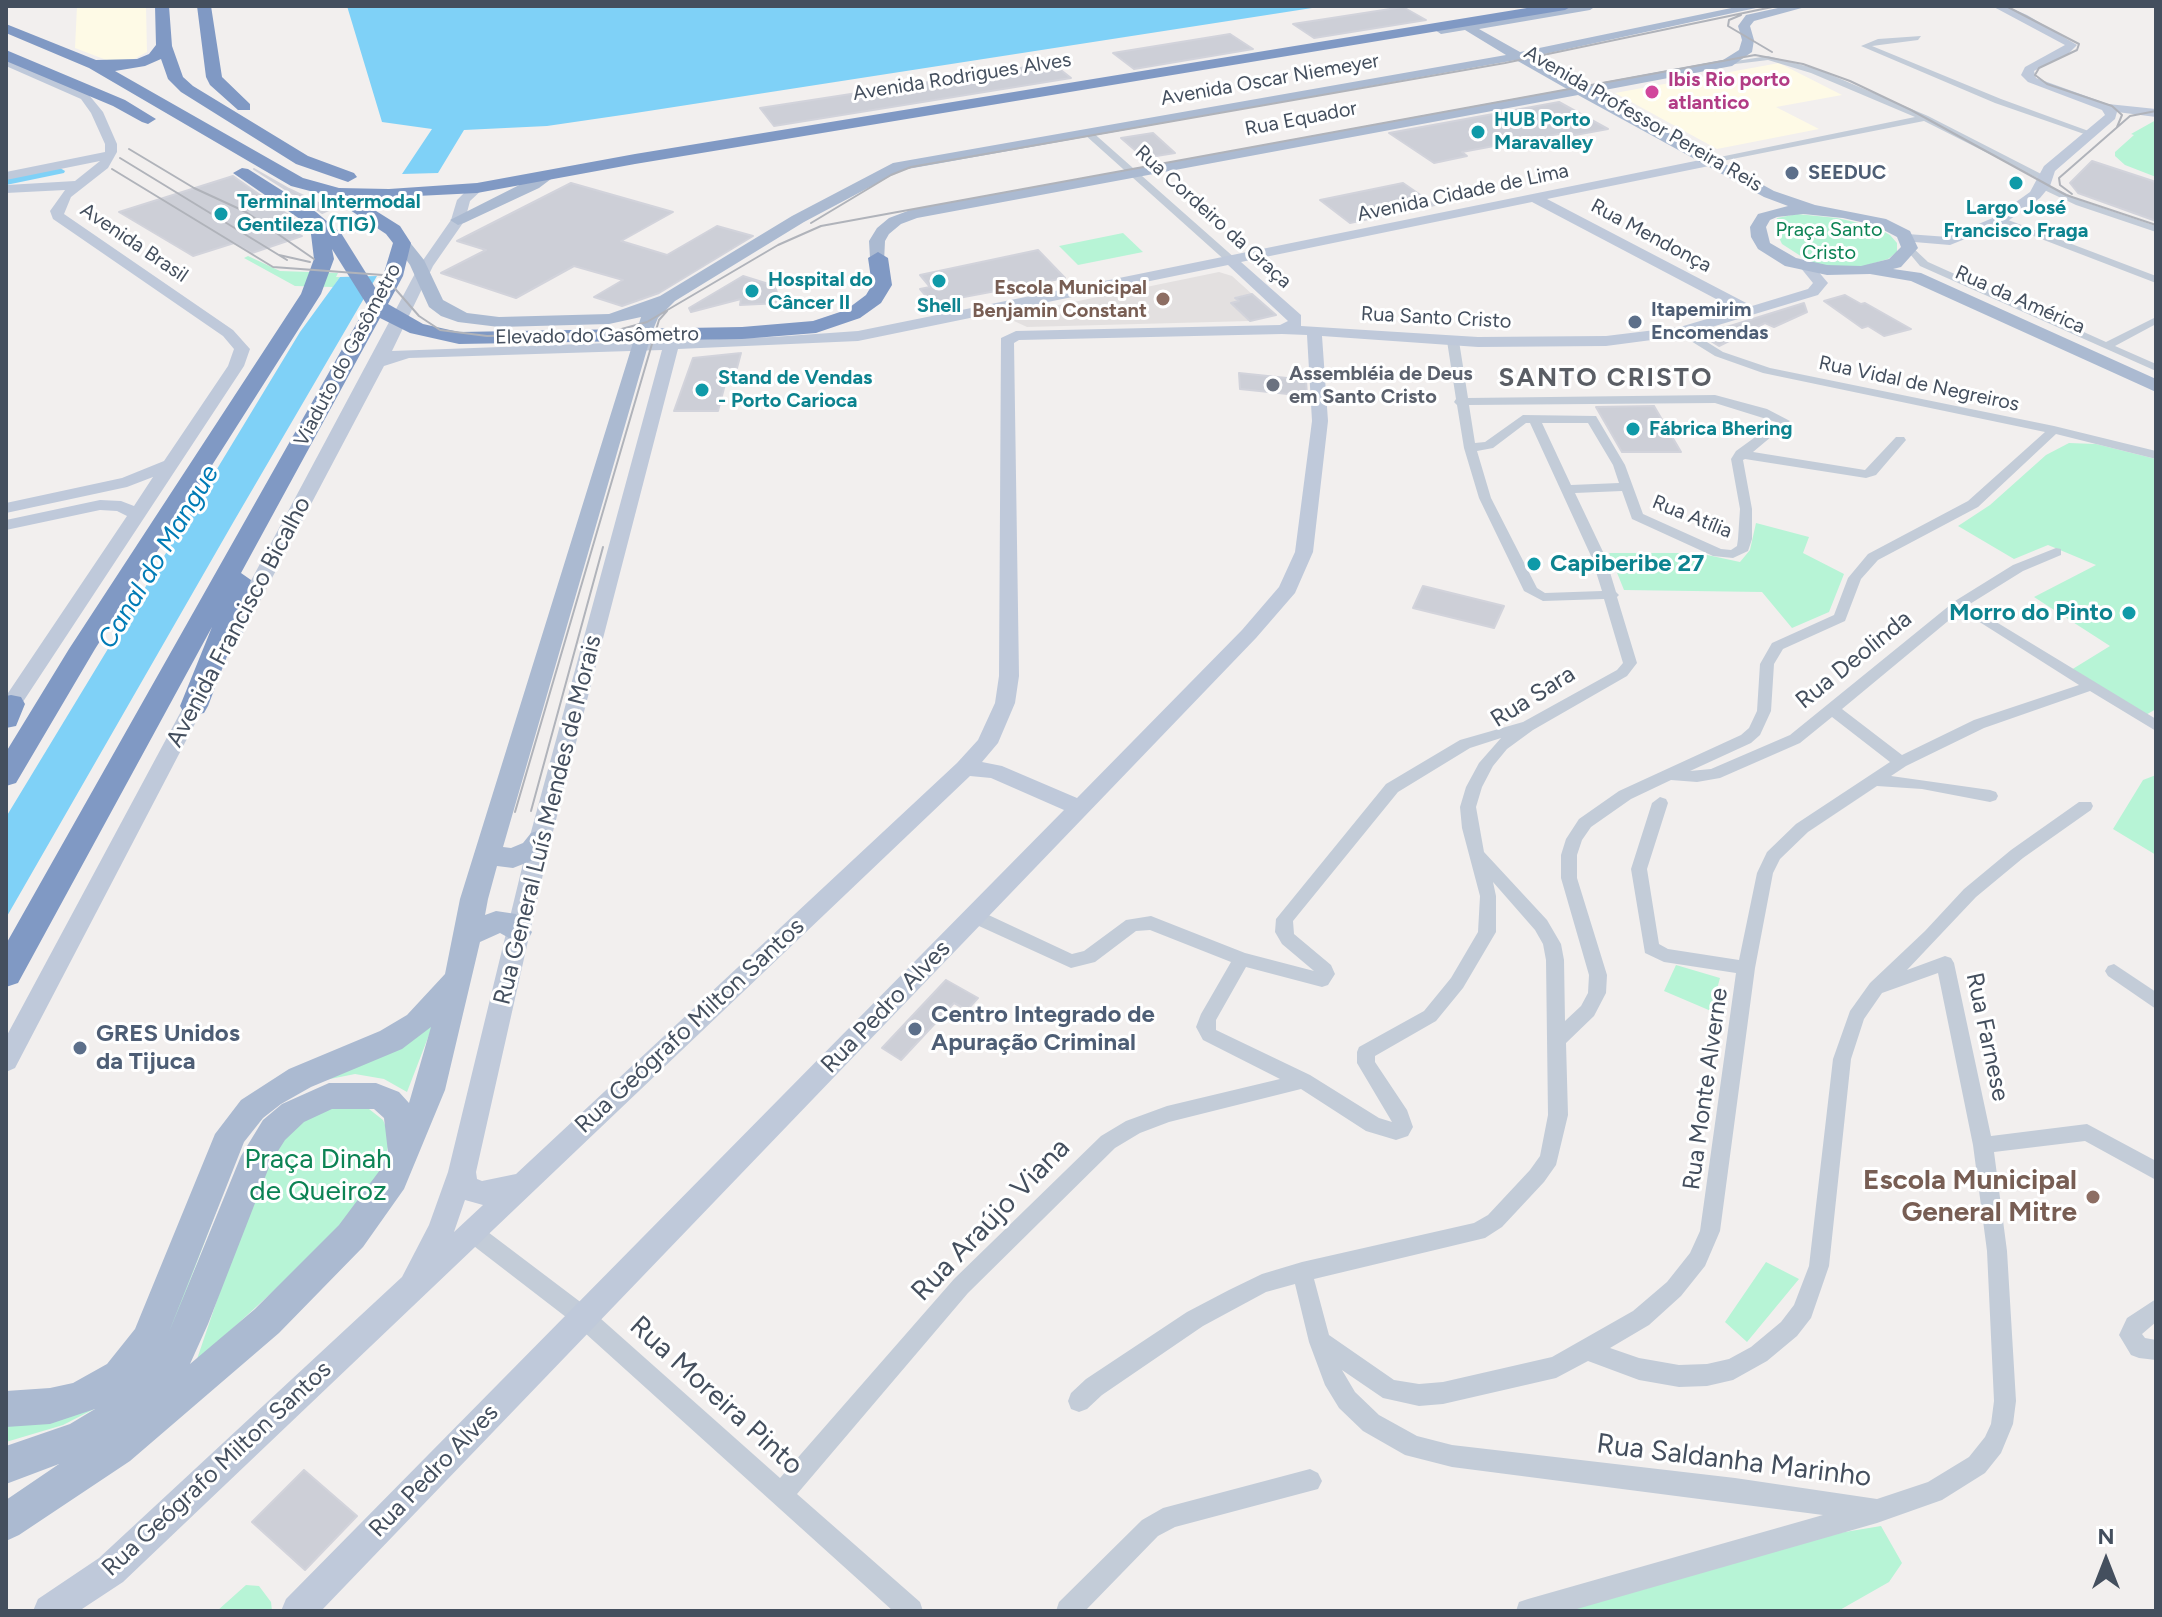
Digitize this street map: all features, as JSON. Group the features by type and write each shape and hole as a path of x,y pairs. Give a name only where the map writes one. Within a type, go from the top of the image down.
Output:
{"highway":[{"path":"162,6 164,46 176,79 187,89 302,160 345,176 393,188"},
{"name":"Viaduto do Gasômetro","path":"177,6 184,73 201,105 230,129 382,222 393,230 402,243 393,276 283,477"},
{"name":"Avenida Rodrigues Alves","path":"433,187 1532,6"},
{"name":"Avenida Rodrigues Alves","path":"393,188 477,188 909,113 1565,6"},
{"path":"197,15 218,85 284,140 302,160"},
{"path":"6,28 94,65 297,182 339,193 393,188"},
{"path":"195,43 209,56"},
{"path":"94,65 140,63 154,57 164,46"},
{"path":"6,55 119,103 159,125"},
{"path":"251,179 283,190 326,198 430,200 909,113"},
{"name":"Elevado do Gasômetro","path":"225,163 310,216 334,237 371,298 385,313 417,329 469,339 742,333 816,327 853,314 874,299 882,285 878,258"},
{"path":"6,776 311,294 324,259 319,226"},
{"name":"Avenida Francisco Bicalho","path":"6,974 283,477"},
{"path":"194,706 224,630 246,542"}],"main road":[{"name":"Avenida Rodrigues Alves","path":"510,182 1590,6"},
{"name":"Avenida Oscar Niemeyer","path":"669,297 798,219 898,166 1499,60 1759,6"},
{"path":"1727,63 1745,52 1748,40 1744,26 1750,18 1803,6"},
{"path":"1997,6 2072,45 2029,69 2030,78 2114,109 2156,113"},
{"name":"Avenida Professor Pereira Reis","path":"1478,24 1471,30 1781,200 1810,209"},
{"name":"Avenida Professor Pereira Reis","path":"1499,60 1753,203 1764,217"},
{"path":"6,62 85,97 97,112 111,144 109,155 6,176"},
{"name":"Rua Equador","path":"878,258 880,235 892,223 907,215 1727,63"},
{"path":"2114,109 2049,169 2044,182 2000,220 1950,241 1907,247 1891,265 1861,271 1807,267 1782,259 1764,246 1758,230 1764,217 1784,211 1810,209 1872,219 1890,226 1907,247 1914,265 1934,277 2106,349 2156,375"},
{"name":"Avenida Brasil","path":"109,155 104,165 61,202 58,216 238,341 242,349 236,366 169,464"},
{"name":"Avenida Cidade de Lima","path":"377,363 399,354 839,339 1710,162"},
{"path":"458,220 547,176"},
{"path":"6,189 78,185"},
{"name":"Avenida Francisco Bicalho","path":"6,1061 426,266 458,220 464,200 477,188"},
{"name":"Rua Mendonça","path":"1534,198 1749,310"},
{"path":"402,243 418,264 432,300 452,314 499,322 605,320 633,314 669,297"},
{"name":"Rua Cordeiro da Graça","path":"1232,261 1296,318 1295,324 1282,329"},
{"name":"Rua Santo Cristo","path":"1016,336 1282,329 1453,341 1579,342 1682,331 1817,290 1821,283 1807,267"},
{"name":"Rua da América","path":"1861,271 1894,272 1915,277 2156,386"},
{"path":"639,346 650,316 669,297"},
{"path":"1010,306 1002,320 1007,331 1016,336"},
{"name":"Rua Pedro Alves","path":"298,1611 1288,589 1297,572 1307,531 1320,421 1314,331"},
{"name":"Rua Geógrafo Milton Santos","path":"50,1611 111,1570 410,1288 473,1233 965,768 987,743 1005,703 1009,676 1004,347 1006,341 1016,336"},
{"name":"Rua General Luís Mendes de Morais","path":"410,1288 441,1229 462,1172 540,840 671,345"},
{"name":"Rua General Luís Mendes de Morais","path":"6,1522 117,1448 267,1321 351,1236 393,1179 430,1090 489,848 639,346"},
{"path":"6,525 102,496 169,464"},
{"path":"8,712 169,464"},
{"path":"6,508 102,496 136,514"},
{"path":"965,768 994,771 1078,807"},
{"path":"489,848 492,853 513,858 532,850 540,840"},
{"path":"465,937 479,927 501,922 506,922 518,932"},
{"path":"6,1409 70,1402 91,1394 120,1376 148,1340 231,1134 252,1109 300,1078 391,1040 417,1023 459,978"},
{"path":"6,1465 79,1439 105,1425 153,1384 174,1358 191,1324 257,1156 274,1130 293,1113 329,1096 376,1096 388,1101 397,1111 403,1126 403,1154"},
{"path":"462,1172 465,1186 479,1194 521,1186"}],"street":[{"path":"1918,38 1866,45 1877,53 1927,73 2090,133"},
{"path":"1727,63 1763,58 1778,60 1830,77 1925,118 2079,203 2156,229"},
{"name":"Avenida Cidade de Lima","path":"1710,162 1925,118"},
{"name":"Rua Cordeiro da Graça","path":"1087,132 1232,261"},
{"path":"2000,220 2156,280"},
{"path":"2106,349 2156,320"},
{"name":"Rua Vidal de Negreiros","path":"1682,331 1719,354 1767,371 2054,430 2156,455"},
{"path":"1453,341 1460,402 1485,498 1533,593 1543,597 1612,595"},
{"path":"2106,349 2156,368"},
{"path":"1460,402 1715,399 1784,419 1771,434 1740,454"},
{"path":"1470,448 1487,446 1518,420 1534,419"},
{"name":"Rua Atília","path":"1534,419 1594,421 1619,465 1632,507 1641,519 1718,553 1733,554 1743,548 1746,509 1736,465 1740,454"},
{"name":"Rua Sara","path":"1303,1081 1373,1125 1396,1132 1401,1130 1401,1120 1366,1063 1366,1052 1430,1016 1457,983 1479,948 1489,924 1488,896 1468,807 1474,787 1487,763 1502,745 1528,726 1627,669 1631,656 1612,595 1594,547 1534,419"},
{"path":"1559,1038 1588,1011 1597,993 1598,975 1569,878 1569,855 1574,839 1595,814 1625,795 1746,739 1755,731 1764,711 1770,654 1777,646 1840,618 1855,578 1873,557 1973,504 2054,430"},
{"path":"1740,454 1866,474 1872,472 1900,440"},
{"path":"1566,489 1628,487"},
{"name":"Rua Deolinda","path":"1671,774 1705,776 1781,746 1832,709 1969,598 2018,568 2056,552"},
{"path":"1983,618 2156,726"},
{"name":"Rua Monte Alverne","path":"1320,1342 1391,1390 1419,1395 1443,1393 1556,1367 1641,1318 1674,1289 1698,1259 1710,1231 1746,968 1765,873 1773,856 1802,828 1901,762 1979,724 2091,686"},
{"path":"1832,709 1901,762"},
{"path":"974,916 1071,961 1089,957 1132,925 1141,923 1160,925 1242,959 1316,980 1325,977 1325,970 1288,939 1283,925 1322,872 1379,802 1410,774 1465,744 1528,726"},
{"path":"1875,780 1922,784 1990,796"},
{"path":"1660,803 1639,869 1651,948 1664,955 1746,968"},
{"path":"1587,1350 1639,1369 1679,1376 1707,1375 1733,1369 1759,1354 1789,1329 1803,1311 1819,1266 1842,1059 1856,1016 1876,988 1931,936 1970,893 2017,854 2085,806"},
{"path":"1079,1401 1094,1387 1195,1319 1262,1284 1302,1272 1460,1237 1495,1221 1549,1159 1558,1115 1559,1038 1552,944 1525,905 1478,855"},
{"path":"1242,959 1205,1027 1209,1035 1303,1081"},
{"name":"Rua Farnese","path":"1876,988 1945,963 1983,1145"},
{"path":"2114,971 2156,1002"},
{"name":"Rua Araújo Viana","path":"781,1495 961,1286 1108,1142 1133,1127 1167,1114 1303,1081"},
{"path":"1983,1145 2087,1132 2156,1171"},
{"name":"Rua Saldanha Marinho","path":"1302,1272 1320,1342 1333,1377 1347,1400 1371,1423 1413,1447 1452,1456 1735,1490 1877,1511 1934,1492 1961,1477 1977,1465 1993,1445 2002,1424 2005,1401 1997,1251 1983,1145"},
{"name":"Rua Moreira Pinto","path":"473,1233 583,1317 911,1611"},
{"path":"2156,1309 2131,1329 2131,1341 2139,1348 2156,1350"},
{"path":"1068,1611 1150,1528 1171,1516 1310,1481"},
{"path":"1528,1611 1877,1511"}],"shaded area":[{"path":"77,6 146,6 147,52 134,59 109,61 75,48"},
{"path":"1779,63 1842,95 1776,107 1819,129 1717,149 1615,93"},
{"name":"Escola Municipal Benjamin Constant","path":"1219,272 1232,276 1252,294 1236,297 1239,301 1231,303 1250,321 1027,327 1014,321 1020,313"}],"green space":[{"path":"2156,120 2156,177 2125,165 2115,156 2115,152 2134,135 2131,134"},
{"name":"Praça Santo Cristo","path":"1797,214 1837,218 1876,227 1897,243 1897,252 1888,259 1864,266 1832,267 1810,262 1782,244 1774,227 1777,218"},
{"path":"1123,233 1143,252 1078,265 1059,246"},
{"path":"248,256 280,271 338,273 336,277 340,277 333,287 295,286 244,258"},
{"path":"2069,443 2096,444 2156,459 2156,709 2144,716 2071,670 2110,646 2034,597 2096,565 2048,545 2014,559 1958,526 1990,505 2046,455"},
{"path":"1756,523 1809,537 1803,553 1844,574 1829,612 1792,628 1762,592 1624,590 1609,553 1698,553 1740,562 1750,550"},
{"path":"2156,775 2156,855 2113,829 2143,780"},
{"path":"1676,965 1720,978 1711,1011 1664,991"},
{"path":"434,1022 407,1092 384,1079 355,1074 315,1082 274,1104 242,1143 169,1336 140,1374 106,1403 63,1425 6,1442 6,1421 59,1417 93,1402 122,1383 143,1361 160,1334 242,1130 260,1110 292,1088 392,1045"},
{"name":"Praça Dinah de Queiroz","path":"353,1105 369,1109 383,1120 390,1137 384,1165 351,1220 196,1362 266,1156 283,1132 329,1106"},
{"path":"1766,1262 1799,1279 1747,1342 1725,1322"},
{"path":"1881,1526 1902,1563 1889,1582 1838,1611 1549,1611 1773,1544"},
{"path":"246,1585 259,1586 271,1602 272,1611 217,1611"}],"water":[{"path":"347,6 1325,6 547,126 464,130 438,173 402,174 432,129 382,122"},
{"path":"377,276 6,918 6,817 300,332 340,277"}],"building":[{"path":"1403,7 1426,20 1314,38 1293,24"},
{"path":"1230,34 1253,49 1134,69 1113,53"},
{"path":"1052,63 1071,78 774,126 760,108"},
{"name":"HUB Porto Maravalley","path":"1559,102 1608,129 1575,135 1569,132 1462,152 1467,156 1434,163 1389,133"},
{"path":"1153,133 1175,153 1144,158 1121,138"},
{"path":"2092,161 2153,181 2156,184 2156,221 2078,193 2070,183"},
{"path":"254,169 289,189 331,209 322,213"},
{"name":"Terminal Intermodal Gentileza (TIG)","path":"233,176 297,221 284,226 302,236 252,253 234,243 193,256 119,212"},
{"path":"571,183 673,212 621,241 667,255 717,226 753,236 659,293 622,306 594,297 623,280 574,266 516,298 441,273 486,250 457,241"},
{"path":"1403,183 1435,205 1350,223 1320,200"},
{"path":"1038,250 1065,278 932,303 920,289 930,287 920,275"},
{"name":"Hospital do Câncer II","path":"743,276 775,286 780,303 740,305 741,299 691,312 689,308"},
{"path":"1252,294 1276,315 1250,321 1231,303 1239,301 1235,298"},
{"path":"1845,295 1911,329 1884,336 1868,326 1862,328 1824,301"},
{"path":"1804,303 1807,312 1774,327 1765,323 1719,346 1701,335"},
{"name":"Stand de Vendas - Porto Carioca","path":"741,353 737,368 729,369 718,411 674,411 693,358"},
{"name":"Assembléia de Deus em Santo Cristo","path":"1239,373 1306,380 1307,396 1240,389"},
{"name":"Fábrica Bhering","path":"1654,406 1681,452 1622,452 1596,407"},
{"path":"1423,586 1504,606 1494,628 1413,608"},
{"name":"Centro Integrado de Apuração Criminal","path":"946,980 978,998 967,1010 954,1003 901,1060 882,1048"},
{"path":"304,1470 357,1516 305,1570 252,1522"}],"waterway":[{"path":"6,182 60,171"}],"tram line":[{"path":"811,223 891,175 911,167 1505,63 1777,6"},
{"path":"2006,6 2079,44 2077,50 2039,68 2035,75 2047,84 2112,106 2122,115 2117,127"},
{"path":"1741,15 1729,20 1728,26 1772,52"},
{"path":"112,169 273,267 383,275 419,316 440,330 487,336 607,333 647,322 778,245 821,226 1755,55 1803,64 1850,81 1911,110 2066,195 2156,225"},
{"path":"2072,194 2060,185 2059,178 2130,116 2156,111"},
{"path":"129,149 194,188 246,212 314,259"},
{"path":"120,158 287,260"},
{"path":"279,255 310,262"},
{"path":"515,812 659,320 667,311"},
{"path":"531,811 603,547"}],"place":[{"name":"Ibis Rio porto atlantico","path":"1652,92"},
{"name":"HUB Porto Maravalley","path":"1478,132"},
{"name":"SEEDUC","path":"1792,173"},
{"name":"Largo José Francisco Fraga","path":"2016,183"},
{"name":"Terminal Intermodal Gentileza (TIG)","path":"221,214"},
{"name":"Shell","path":"939,281"},
{"name":"Hospital do Câncer II","path":"752,291"},
{"name":"Escola Municipal Benjamin Constant","path":"1163,299"},
{"name":"Itapemirim Encomendas","path":"1635,322"},
{"name":"Assembléia de Deus em Santo Cristo","path":"1273,385"},
{"name":"Stand de Vendas - Porto Carioca","path":"702,390"},
{"name":"Fábrica Bhering","path":"1633,429"},
{"name":"Capiberibe 27","path":"1534,564"},
{"name":"Morro do Pinto","path":"2129,613"},
{"name":"Centro Integrado de Apuração Criminal","path":"915,1029"},
{"name":"GRES Unidos da Tijuca","path":"80,1048"},
{"name":"Escola Municipal General Mitre","path":"2093,1197"}],"district":[{"name":"SANTO CRISTO","path":"1606,378"}],"water label":[{"name":"Canal do Mangue","path":"159,557"}]}
